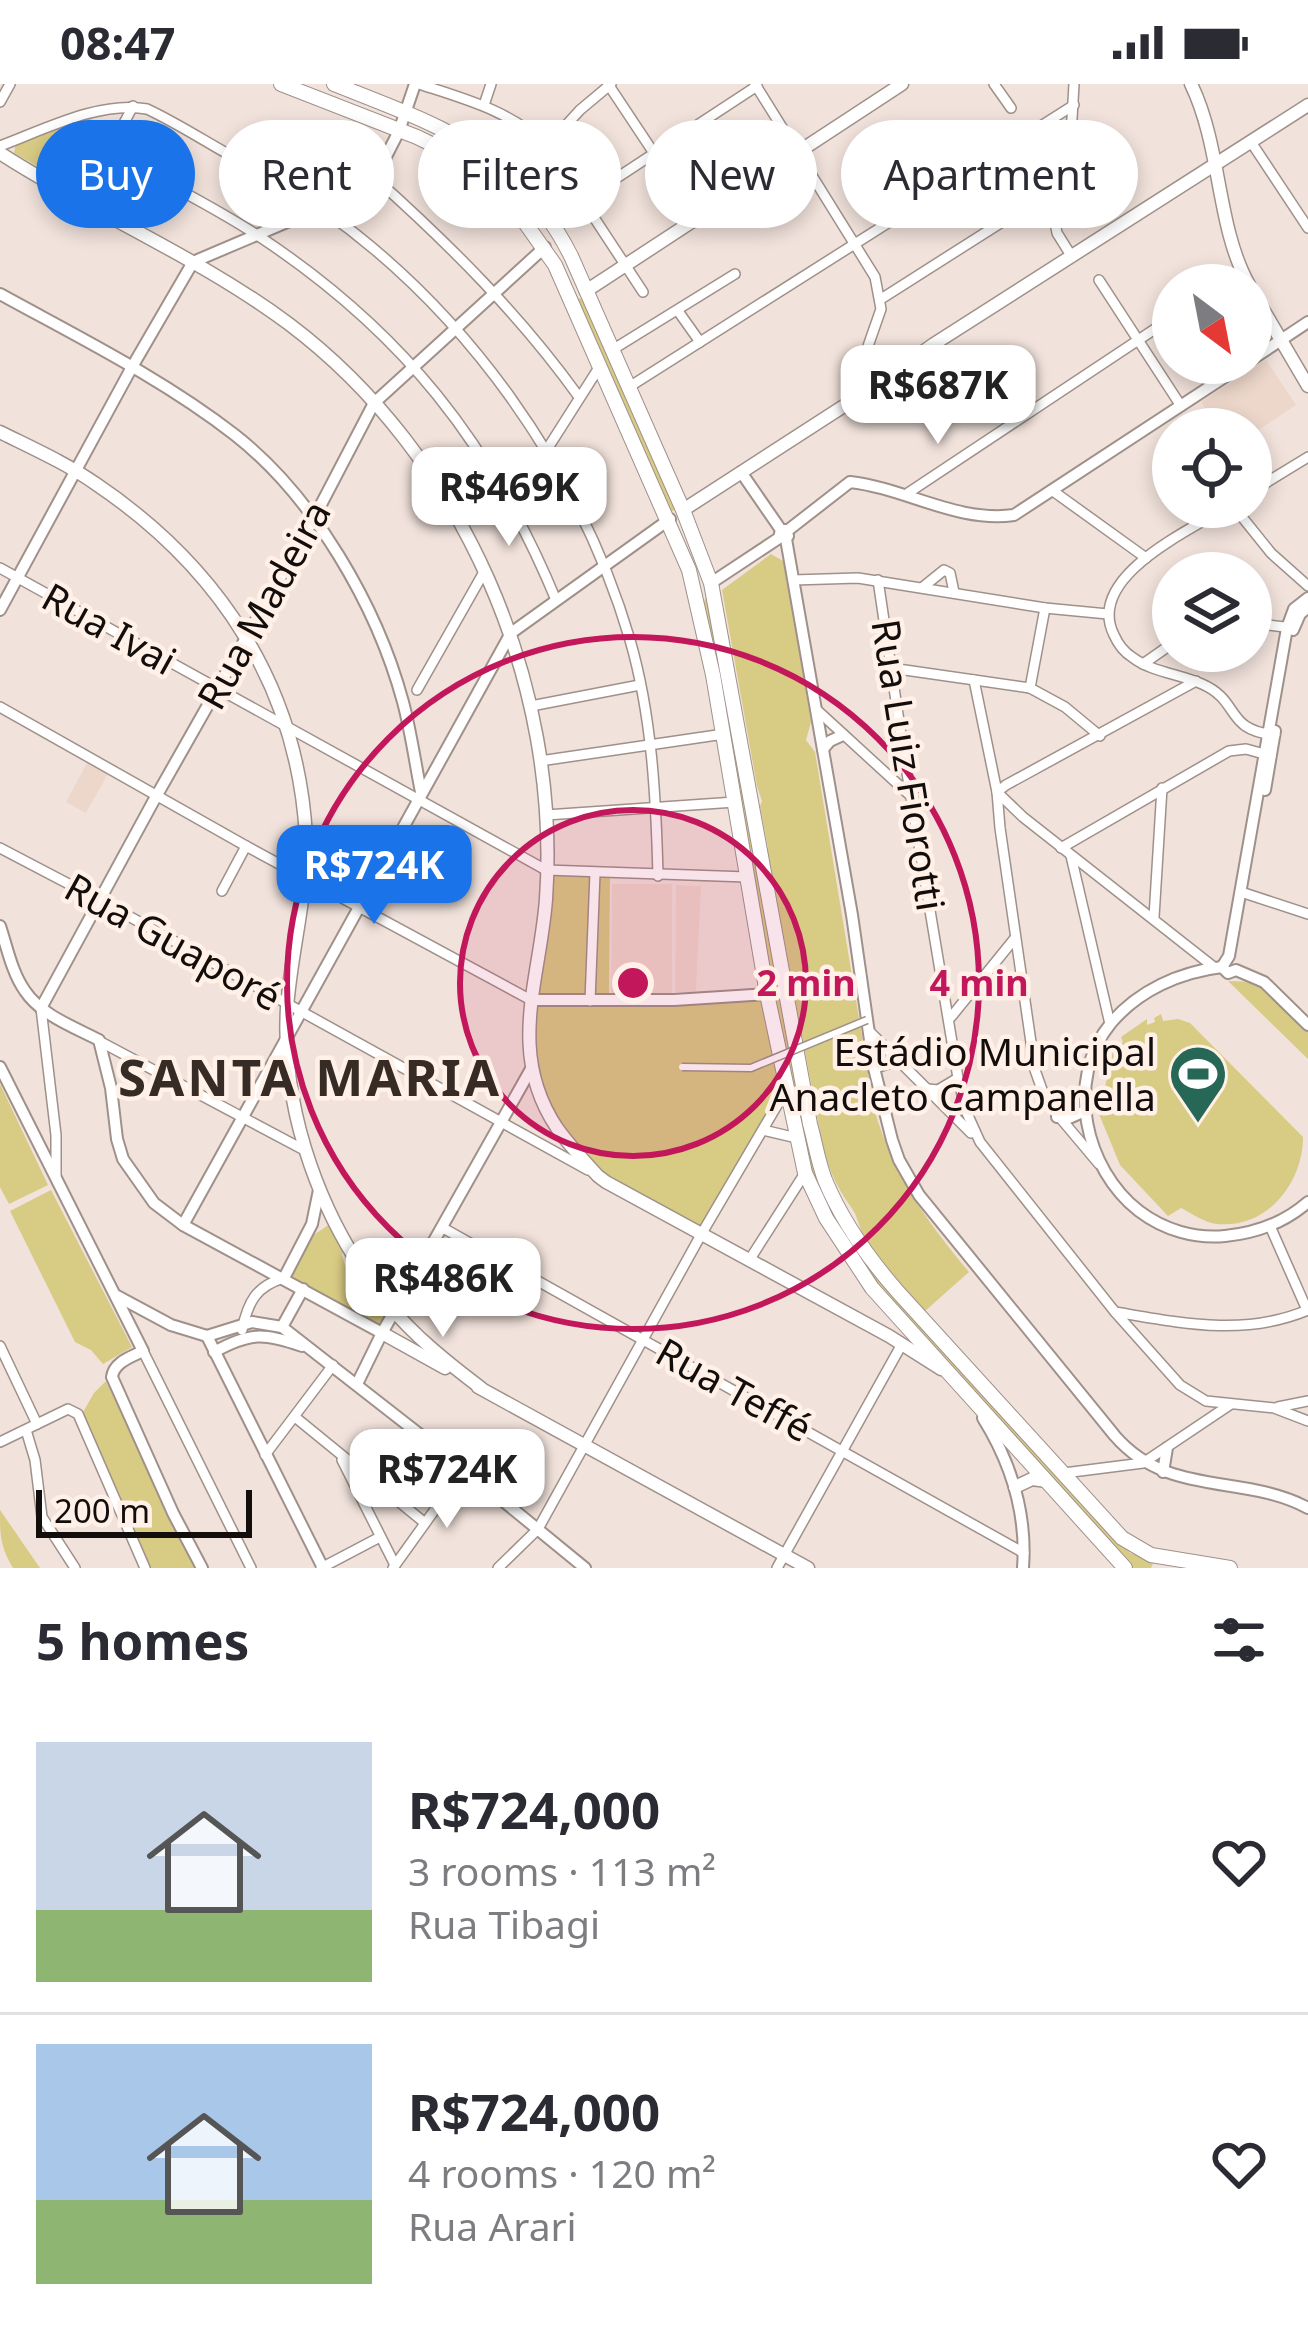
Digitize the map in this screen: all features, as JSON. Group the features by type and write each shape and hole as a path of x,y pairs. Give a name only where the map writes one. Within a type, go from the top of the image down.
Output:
{"main road":[{"path":"281,84 436,146 472,167 514,207 545,247 689,569 724,734 786,1090 806,1173 826,1219 862,1275 1125,1568"},
{"path":"334,84 420,120"},
{"path":"1191,84 1217,164 1239,264"},
{"path":"817,139 899,85"},
{"path":"671,527 683,510 934,344 1308,106"},
{"path":"0,149 36,172"},
{"path":"132,228 291,326 374,403 454,512 484,572 511,633 540,760 546,815 546,898 528,1044 541,1098 558,1130 598,1176 902,1344 952,1377"},
{"path":"545,247 549,228"},
{"path":"556,228 712,583 804,1093 825,1181 878,1269 1122,1538 1165,1564 1230,1568"},
{"path":"566,286 574,292 586,291 682,228"},
{"path":"1272,325 1308,386"},
{"path":"0,432 75,471 173,544 247,638 289,730 305,836 305,876 286,1040 306,1151 333,1219 394,1312 481,1388"},
{"path":"689,569 700,582 712,583"},
{"path":"700,614 703,594 712,583"},
{"path":"786,1090 793,1086 804,1093"},
{"path":"797,1138 814,1136"},
{"path":"382,1333 808,1568"},
{"path":"1015,1487 1032,1480 1047,1481"}],"street":[{"path":"0,103 10,84"},
{"path":"394,141 417,84 484,105 512,120"},
{"path":"484,105 491,84"},
{"path":"571,120 610,84 645,136"},
{"path":"994,84 1011,108"},
{"path":"1071,120 1073,84"},
{"path":"703,120 757,85 778,120"},
{"path":"629,387 1074,105"},
{"path":"126,120 133,106"},
{"path":"0,149 96,112 133,106 219,150"},
{"path":"1251,142 1308,228"},
{"path":"817,182 875,277 880,317 867,349 881,382"},
{"path":"394,195 496,294 579,397"},
{"path":"195,200 257,235 340,296 416,368 499,482 556,600"},
{"path":"0,610 193,262 273,228"},
{"path":"344,228 406,279 456,330 502,388 546,451 603,568 631,644 640,685 656,807 658,875"},
{"path":"601,228 643,292"},
{"path":"881,299 993,228"},
{"path":"1056,228 1072,257"},
{"name":"Rua Madeira","path":"41,1009 374,403 545,247"},
{"path":"612,350 735,274"},
{"path":"1100,280 1180,406"},
{"path":"0,294 200,409 240,438 314,518 353,582 387,655 407,716 419,795"},
{"path":"678,310 700,342"},
{"path":"1272,346 1308,322"},
{"path":"905,495 1152,331"},
{"path":"454,512 546,451 600,366"},
{"path":"712,583 850,482 959,512 1007,517 1019,513 1214,384"},
{"path":"1272,479 1308,457"},
{"path":"741,472 783,535 818,711 874,1068 899,1160 919,1195 1128,1451 1163,1472 1271,1494 1308,1508"},
{"path":"1053,491 1146,558"},
{"path":"183,1225 511,633 671,527"},
{"path":"1152,667 1129,656 1112,632 1108,614 1124,578 1146,558 1196,528"},
{"path":"1249,528 1308,586"},
{"name":"Rua Ivai","path":"0,568 289,730 419,795 546,870 747,877"},
{"path":"923,587 944,570 950,573 954,592"},
{"path":"417,691 484,572"},
{"path":"793,580 878,580 1108,614"},
{"name":"Rua Luiz Fiorotti","path":"878,580 958,1078 980,1142 1115,1312 1180,1385 1206,1400 1274,1408 1308,1421"},
{"path":"1227,965 1294,609 1308,598"},
{"path":"1290,628 1308,607"},
{"path":"1030,688 1045,608"},
{"path":"1272,625 1290,628"},
{"path":"1143,664 1152,658"},
{"path":"891,668 1030,688 1065,707 1100,736"},
{"path":"1164,672 1176,694"},
{"path":"1169,672 1222,697 1245,728 1271,734"},
{"path":"974,680 998,792 1035,1070 1046,1101 1135,1208 1169,1229 1215,1237 1270,1226 1308,1202"},
{"path":"998,792 1196,681"},
{"path":"531,706 640,685"},
{"path":"0,707 531,1000 767,994"},
{"path":"818,711 913,798"},
{"path":"540,760 724,734"},
{"path":"823,749 843,735"},
{"path":"1061,848 1229,751 1246,749 1267,755"},
{"path":"880,769 904,755"},
{"path":"1154,917 1162,788"},
{"path":"998,792 1103,880 1227,965 1264,982 1308,1024"},
{"path":"546,815 735,802"},
{"path":"1000,828 1023,817"},
{"path":"222,891 246,846"},
{"name":"Rua Guaporé","path":"0,848 598,1176"},
{"path":"1071,856 1110,1024"},
{"path":"590,1001 596,873"},
{"path":"1080,893 1103,880"},
{"path":"1244,893 1308,914"},
{"path":"0,926 19,981 41,1009 306,1151"},
{"path":"949,1020 1015,938"},
{"path":"997,962 1020,967"},
{"path":"1099,1164 1085,1112 1087,1079 1110,1024 1163,982 1227,965"},
{"path":"1106,1001 1125,1010"},
{"path":"41,1009 56,1135 56,1178"},
{"path":"868,1025 896,1060 980,1142"},
{"path":"682,1067 751,1068 868,1025"},
{"path":"98,1040 123,1160 154,1203 183,1225 382,1333"},
{"path":"874,1068 896,1060"},
{"path":"0,1067 251,1568"},
{"path":"357,1384 531,1069"},
{"path":"923,1088 938,1090 958,1078"},
{"path":"498,1568 538,1528 786,1090"},
{"path":"1057,1117 1085,1112"},
{"path":"763,1130 797,1138"},
{"path":"751,1259 806,1173"},
{"path":"241,1338 255,1293 284,1278 305,1238 320,1187"},
{"path":"305,1238 333,1219"},
{"path":"1115,1312 1210,1327 1267,1323 1307,1310 1270,1226"},
{"name":"Rua Teffé","path":"442,1228 1024,1553"},
{"path":"282,1327 304,1289"},
{"path":"117,1296 164,1321 207,1336 244,1323 282,1327 584,1568"},
{"path":"207,1336 322,1568 380,1537"},
{"path":"214,1352 241,1338 265,1336 312,1349"},
{"path":"777,1568 902,1344"},
{"path":"0,1346 32,1427 42,1517 75,1568"},
{"path":"143,1351 119,1363 112,1377 202,1568"},
{"path":"265,1455 333,1365"},
{"path":"971,1399 994,1436 1015,1487 1023,1525 1023,1568"},
{"path":"1274,1408 1308,1401"},
{"path":"1064,1473 1143,1462 1231,1404"},
{"path":"0,1442 68,1409 78,1414 145,1568"},
{"path":"295,1417 425,1523"},
{"path":"1163,1472 1167,1448"},
{"path":"339,1455 394,1567 464,1469"}],"shaded area":[{"path":"36,136 36,165 14,153 16,143"},
{"path":"584,298 673,511 669,511 576,299"},
{"path":"1272,369 1296,405 1272,421 1272,408 1205,408 1201,402 1229,384 1272,384"},
{"path":"771,554 783,561 787,579 811,722 806,740 815,752 874,1109 912,1196 969,1272 925,1311 863,1234 823,1147 765,853 762,801 722,590"},
{"path":"706,597 810,1141 801,1143 792,1108"},
{"path":"88,761 109,772 86,813 66,802"},
{"path":"550,874 610,877 609,997 532,1000"},
{"path":"612,884 672,884 672,993 611,993"},
{"path":"676,885 701,886 696,992 675,992"},
{"path":"1228,981 1257,982 1308,1029 1308,1059"},
{"path":"763,1001 780,1095 700,1226 610,1179 557,1125 532,1063 532,1004"},
{"name":"Estádio Municipal Anacleto Campanella","path":"1161,1014 1163,1021 1190,1023 1303,1137 1289,1186 1279,1200 1252,1219 1217,1224 1181,1208 1168,1216 1120,1165 1099,1114 1113,1051 1123,1042 1121,1037 1147,1019 1147,1025 1155,1022"},
{"path":"0,1084 48,1185 9,1204 0,1187"},
{"path":"812,1143 878,1275 1130,1553 1154,1561 1151,1568 1129,1568 864,1274 809,1176 802,1145"},
{"path":"51,1190 132,1347 103,1364 75,1342 10,1211"},
{"path":"333,1222 344,1244 349,1278 371,1285 392,1312 381,1330 288,1276 306,1240"},
{"path":"106,1381 198,1568 150,1568 82,1414"},
{"path":"0,1510 40,1568 13,1568 2,1541"}],"place":[{"name":"Estádio Municipal Anacleto Campanella","path":"1198,1125"}],"district":[{"name":"SANTA MARIA","path":"310,1078"}]}
